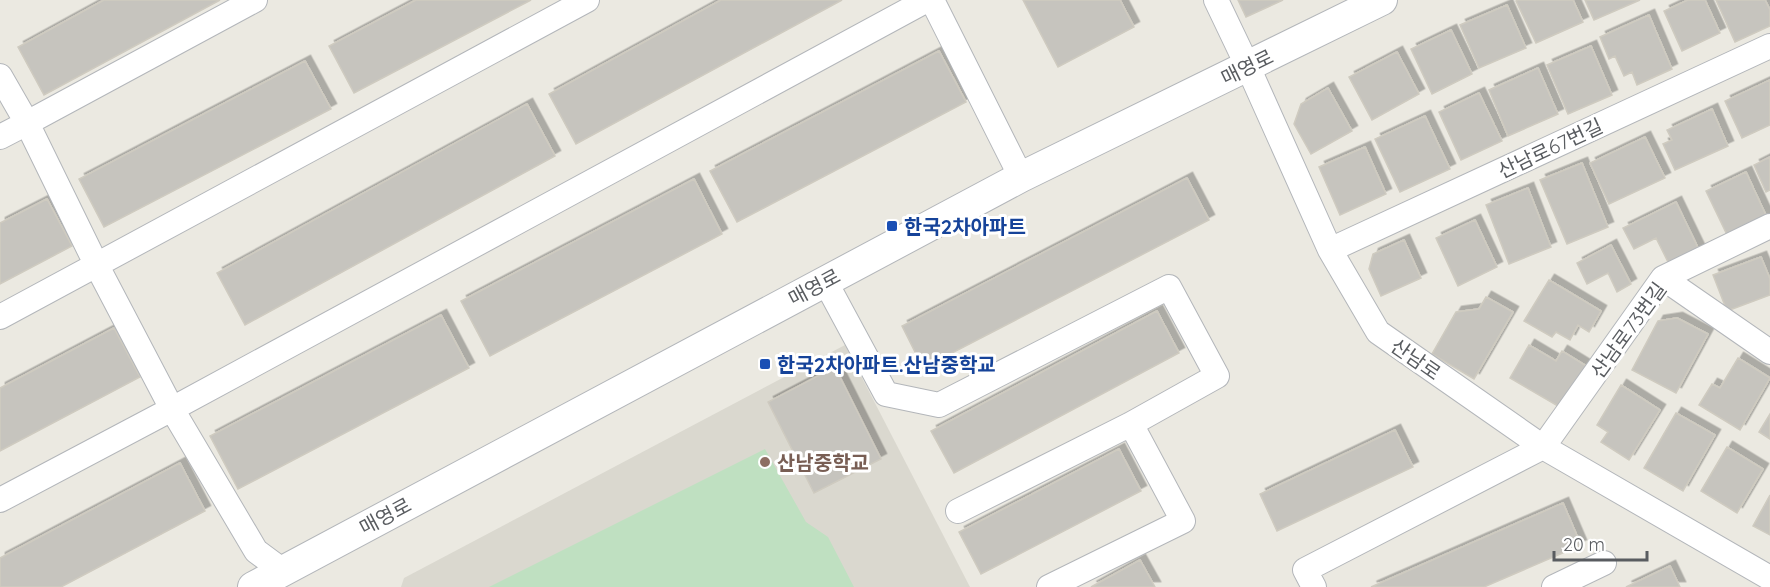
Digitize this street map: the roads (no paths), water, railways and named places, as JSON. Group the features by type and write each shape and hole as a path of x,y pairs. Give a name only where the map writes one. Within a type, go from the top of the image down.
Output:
{"street":[{"path":"0,137 255,0"},
{"path":"0,317 587,0"},
{"path":"0,500 172,410 927,0"},
{"path":"932,0 1021,177"},
{"name":"산남로","path":"1216,0 1330,250 1378,332 1543,447 1770,578"},
{"name":"매영로","path":"252,587 287,579 825,281 1021,177 1382,0"},
{"name":"산남로67번길","path":"1330,250 1770,46"},
{"path":"0,76 27,123 96,264 172,410 256,551 287,579"},
{"name":"산남로73번길","path":"1543,447 1664,278 1770,226"},
{"path":"1664,278 1770,352"},
{"path":"825,281 886,394 939,405 1169,287 1217,376 1131,424 958,511"},
{"path":"1049,587 1183,521 1131,424"},
{"path":"1314,587 1305,570 1543,447"},
{"path":"1554,587 1604,563"}],"place":[{"name":"한국2차아파트","path":"892,226"},
{"name":"한국2차아파트.산남중학교","path":"765,364"},
{"name":"산남중학교","path":"765,462"}]}
